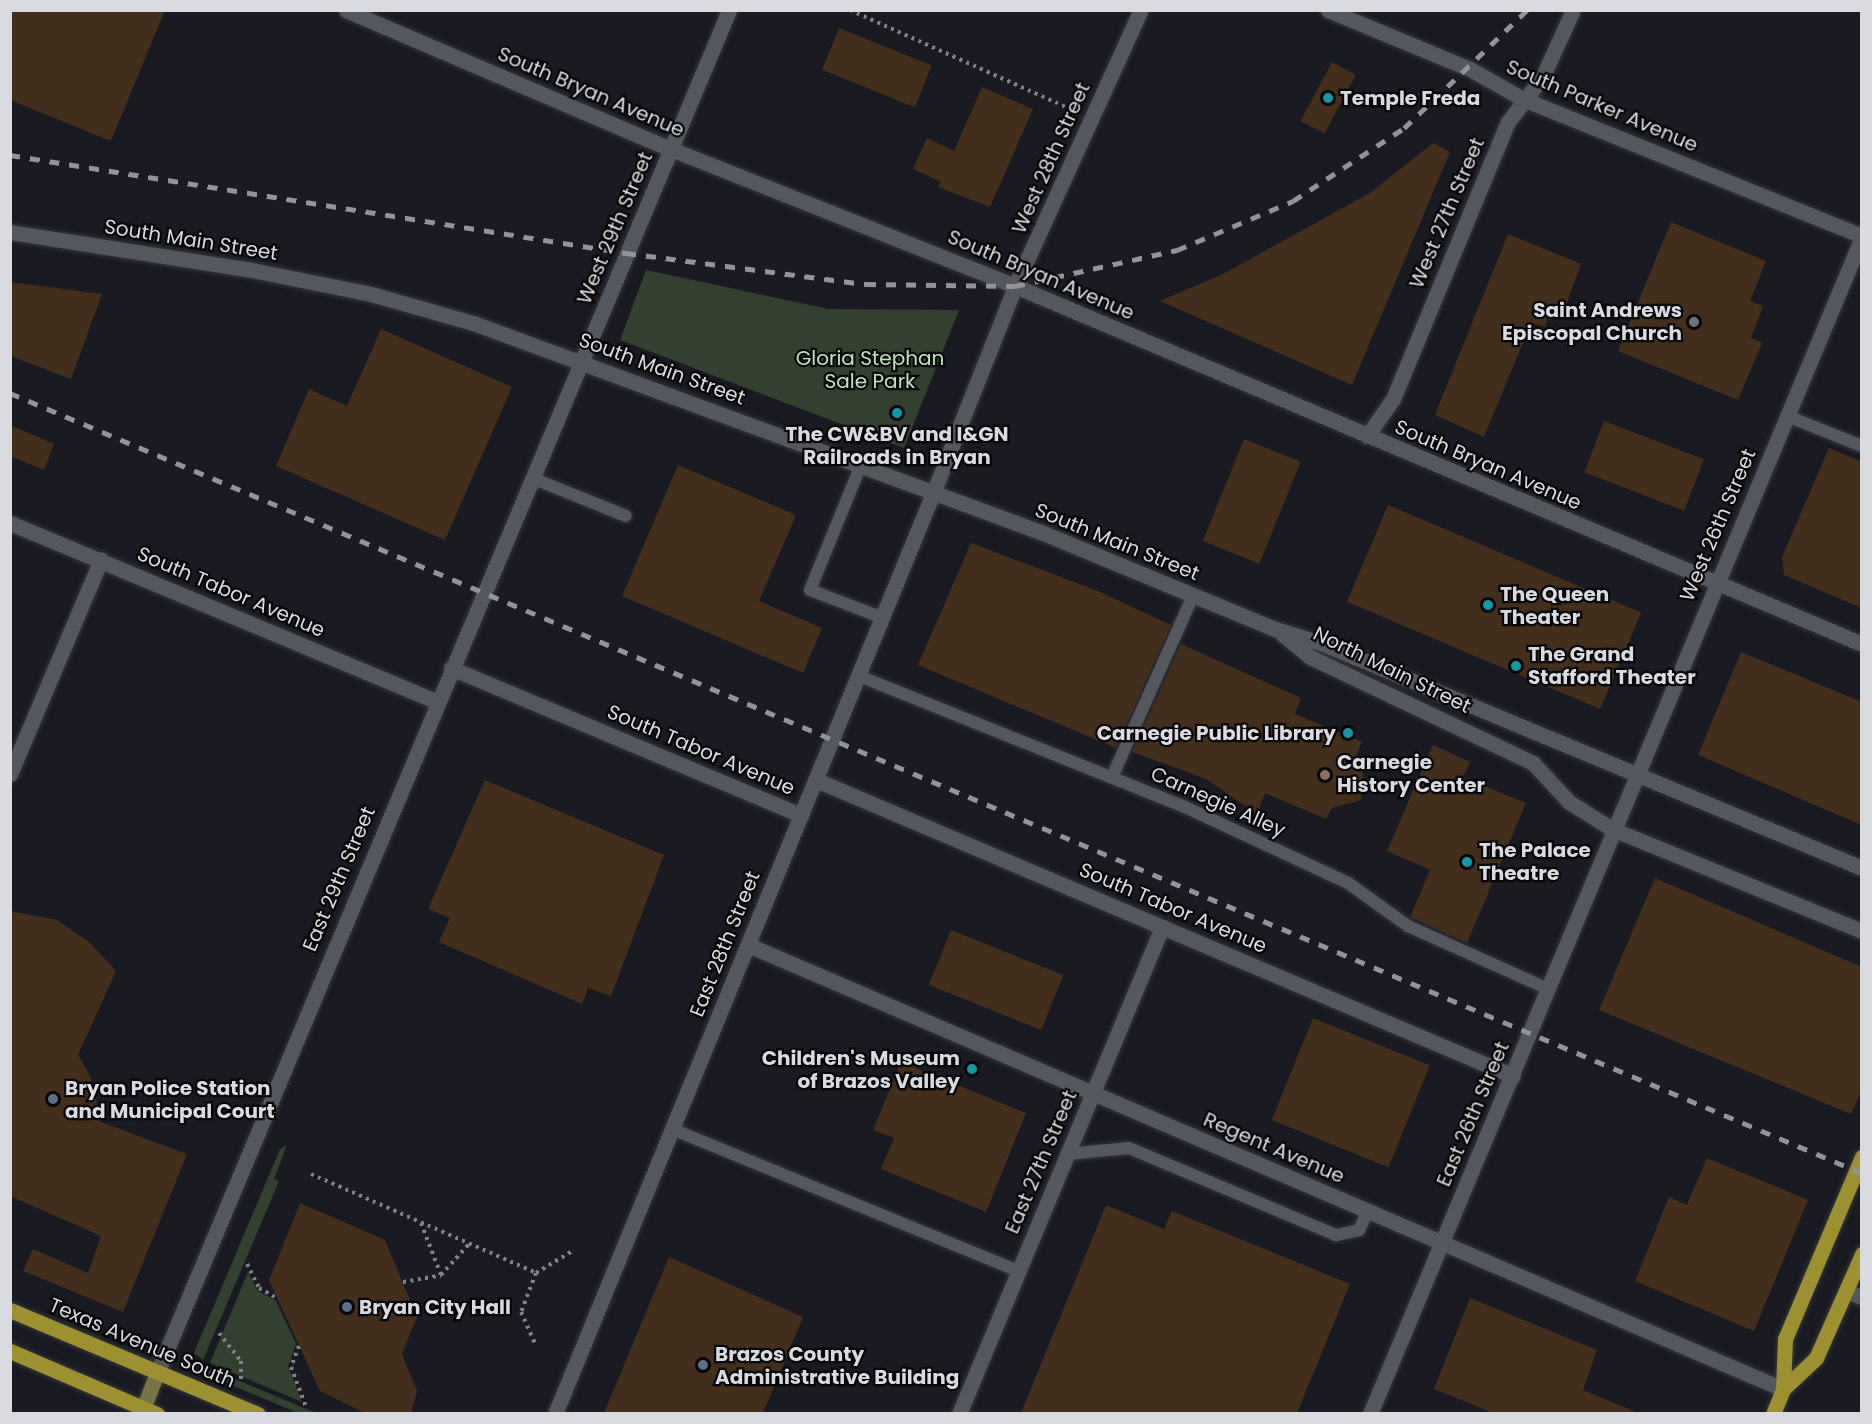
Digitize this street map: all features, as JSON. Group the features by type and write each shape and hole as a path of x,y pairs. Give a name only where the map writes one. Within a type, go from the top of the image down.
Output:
{"main road":[{"path":"1773,1413 1783,1389 1785,1338 1862,1158"},
{"path":"1783,1389 1816,1358 1862,1254"},
{"name":"Texas Avenue South","path":"10,1310 258,1413"},
{"path":"10,1351 147,1412"},
{"name":"East 29th Street","path":"147,1412 157,1373"}],"street":[{"name":"South Bryan Avenue","path":"346,10 671,149 1016,286 1862,644"},
{"name":"West 29th Street","path":"582,363 729,10"},
{"name":"West 28th Street","path":"934,491 1016,286 1141,10"},
{"name":"South Parker Avenue","path":"1328,10 1470,69 1523,99 1862,237"},
{"name":"West 27th Street","path":"1367,436 1393,399 1508,122 1523,99 1543,76 1573,10"},
{"name":"South Main Street","path":"10,232 371,294 476,324 934,491 1275,629"},
{"name":"West 26th Street","path":"1612,829 1862,237"},
{"name":"East 29th Street","path":"157,1373 436,701 582,363"},
{"name":"East 28th Street","path":"555,1413 934,491"},
{"name":"South Tabor Avenue","path":"10,523 436,701"},
{"path":"10,774 101,560"},
{"name":"North Main Street","path":"1275,629 1321,643 1862,868"},
{"name":"North Main Street","path":"1275,629 1310,657 1533,763 1569,802 1612,829 1862,931"},
{"name":"South Tabor Avenue","path":"451,668 801,815"},
{"name":"South Tabor Avenue","path":"816,780 1513,1076"},
{"name":"East 26th Street","path":"1370,1413 1513,1076 1612,829"},
{"name":"East 27th Street","path":"959,1413 1162,927"},
{"name":"Regent Avenue","path":"748,945 1783,1389"},
{"path":"1846,1291 1862,1297"}],"lane":[{"path":"1787,416 1862,446"},
{"path":"861,465 810,590 883,618"},
{"path":"532,478 626,516"},
{"path":"1112,777 1193,596"},
{"name":"Carnegie Alley","path":"859,676 1112,777 1348,883 1408,926 1548,989"},
{"path":"672,1129 1018,1271"},
{"path":"1067,1154 1129,1148 1336,1235 1359,1230 1368,1211"}],"path":[{"path":"850,10 1069,108 1090,122"},
{"path":"311,1174 536,1273"},
{"path":"421,1223 441,1275"},
{"path":"403,1282 441,1275 469,1244"},
{"path":"535,1344 521,1312 536,1273 574,1250"},
{"path":"248,1264 258,1288 277,1298"},
{"path":"219,1333 241,1361 241,1379"},
{"path":"299,1346 291,1367 306,1407"}],"green space":[{"name":"Gloria Stephan Sale Park","path":"646,270 828,309 959,310 904,448 620,340"},
{"path":"287,1145 274,1179 279,1181 203,1360 194,1353 280,1149"},
{"path":"248,1272 258,1291 276,1301 296,1344 288,1366 302,1402 210,1363"},
{"path":"207,1370 218,1372 316,1413 298,1413 205,1374"}],"building":[{"path":"10,10 165,10 111,141 10,100"},
{"path":"839,28 932,65 915,107 822,70"},
{"name":"Temple Freda","path":"1332,62 1356,75 1324,134 1301,121"},
{"path":"982,87 1033,109 990,207 938,187 941,182 913,169 927,138 954,151"},
{"path":"1433,143 1450,152 1352,385 1160,301 1223,274 1370,193"},
{"name":"Saint Andrews Episcopal Church","path":"1671,222 1766,261 1750,301 1763,306 1751,338 1762,343 1738,400 1618,351"},
{"path":"1508,234 1581,264 1564,311 1551,307 1545,327 1531,323 1484,437 1435,415"},
{"path":"10,282 102,294 71,379 10,356"},
{"path":"381,329 512,387 445,540 276,466 309,389 347,406"},
{"path":"1604,421 1704,459 1684,511 1584,472"},
{"path":"10,425 54,444 44,470 10,456"},
{"path":"1244,439 1301,462 1259,564 1203,541"},
{"path":"1829,448 1862,462 1862,608 1784,575 1782,557"},
{"path":"678,465 796,515 759,601 822,628 803,673 622,596"},
{"path":"1388,505 1641,612 1600,709 1347,602"},
{"path":"971,543 1098,591 1171,625 1116,748 918,665"},
{"path":"1181,644 1301,698 1295,714 1362,742 1353,762 1363,765 1361,800 1332,808 1326,819 1265,793 1257,814 1206,779 1132,752"},
{"path":"1741,652 1862,702 1862,825 1698,755"},
{"name":"The Palace Theatre","path":"1433,745 1470,762 1463,777 1526,803 1467,943 1410,917 1430,870 1387,851"},
{"path":"485,780 664,855 611,996 588,988 582,1004 439,942 450,918 428,909"},
{"path":"1655,878 1862,967 1862,1089 1851,1114 1599,1010"},
{"name":"Bryan Police Station and Municipal Court","path":"10,911 57,920 90,943 116,971 78,1055 90,1076 101,1122 187,1154 123,1312 23,1271 33,1249 88,1273 101,1236 10,1196"},
{"path":"951,930 1063,975 1041,1030 929,985"},
{"path":"1313,1018 1430,1065 1389,1167 1272,1120"},
{"path":"901,1062 1026,1113 986,1212 881,1169 894,1138 873,1130"},
{"path":"1707,1158 1808,1200 1754,1331 1635,1281 1669,1197 1687,1205"},
{"name":"Bryan City Hall","path":"300,1203 385,1240 417,1317 402,1354 417,1391 411,1413 365,1413 320,1391 269,1280"},
{"path":"1106,1205 1164,1229 1172,1211 1350,1284 1297,1413 1021,1413"},
{"name":"Brazos County Administrative Building","path":"669,1257 803,1317 763,1413 604,1413"},
{"path":"1470,1298 1597,1350 1583,1390 1638,1413 1493,1413 1434,1389"}],"railway":[{"path":"10,155 626,253 866,284 1015,286 1177,250 1293,201 1404,128 1527,10"},
{"path":"10,393 1862,1173"}],"place":[{"name":"Temple Freda","path":"1328,98"},
{"name":"Saint Andrews Episcopal Church","path":"1694,322"},
{"name":"The CW&BV and I&GN Railroads in Bryan","path":"897,413"},
{"name":"The Queen Theater","path":"1488,605"},
{"name":"The Grand Stafford Theater","path":"1516,666"},
{"name":"Carnegie Public Library","path":"1348,733"},
{"name":"Carnegie History Center","path":"1325,775"},
{"name":"The Palace Theatre","path":"1467,862"},
{"name":"Children's Museum of Brazos Valley","path":"972,1069"},
{"name":"Bryan Police Station and Municipal Court","path":"53,1099"},
{"name":"Bryan City Hall","path":"347,1307"},
{"name":"Brazos County Administrative Building","path":"703,1365"}]}
